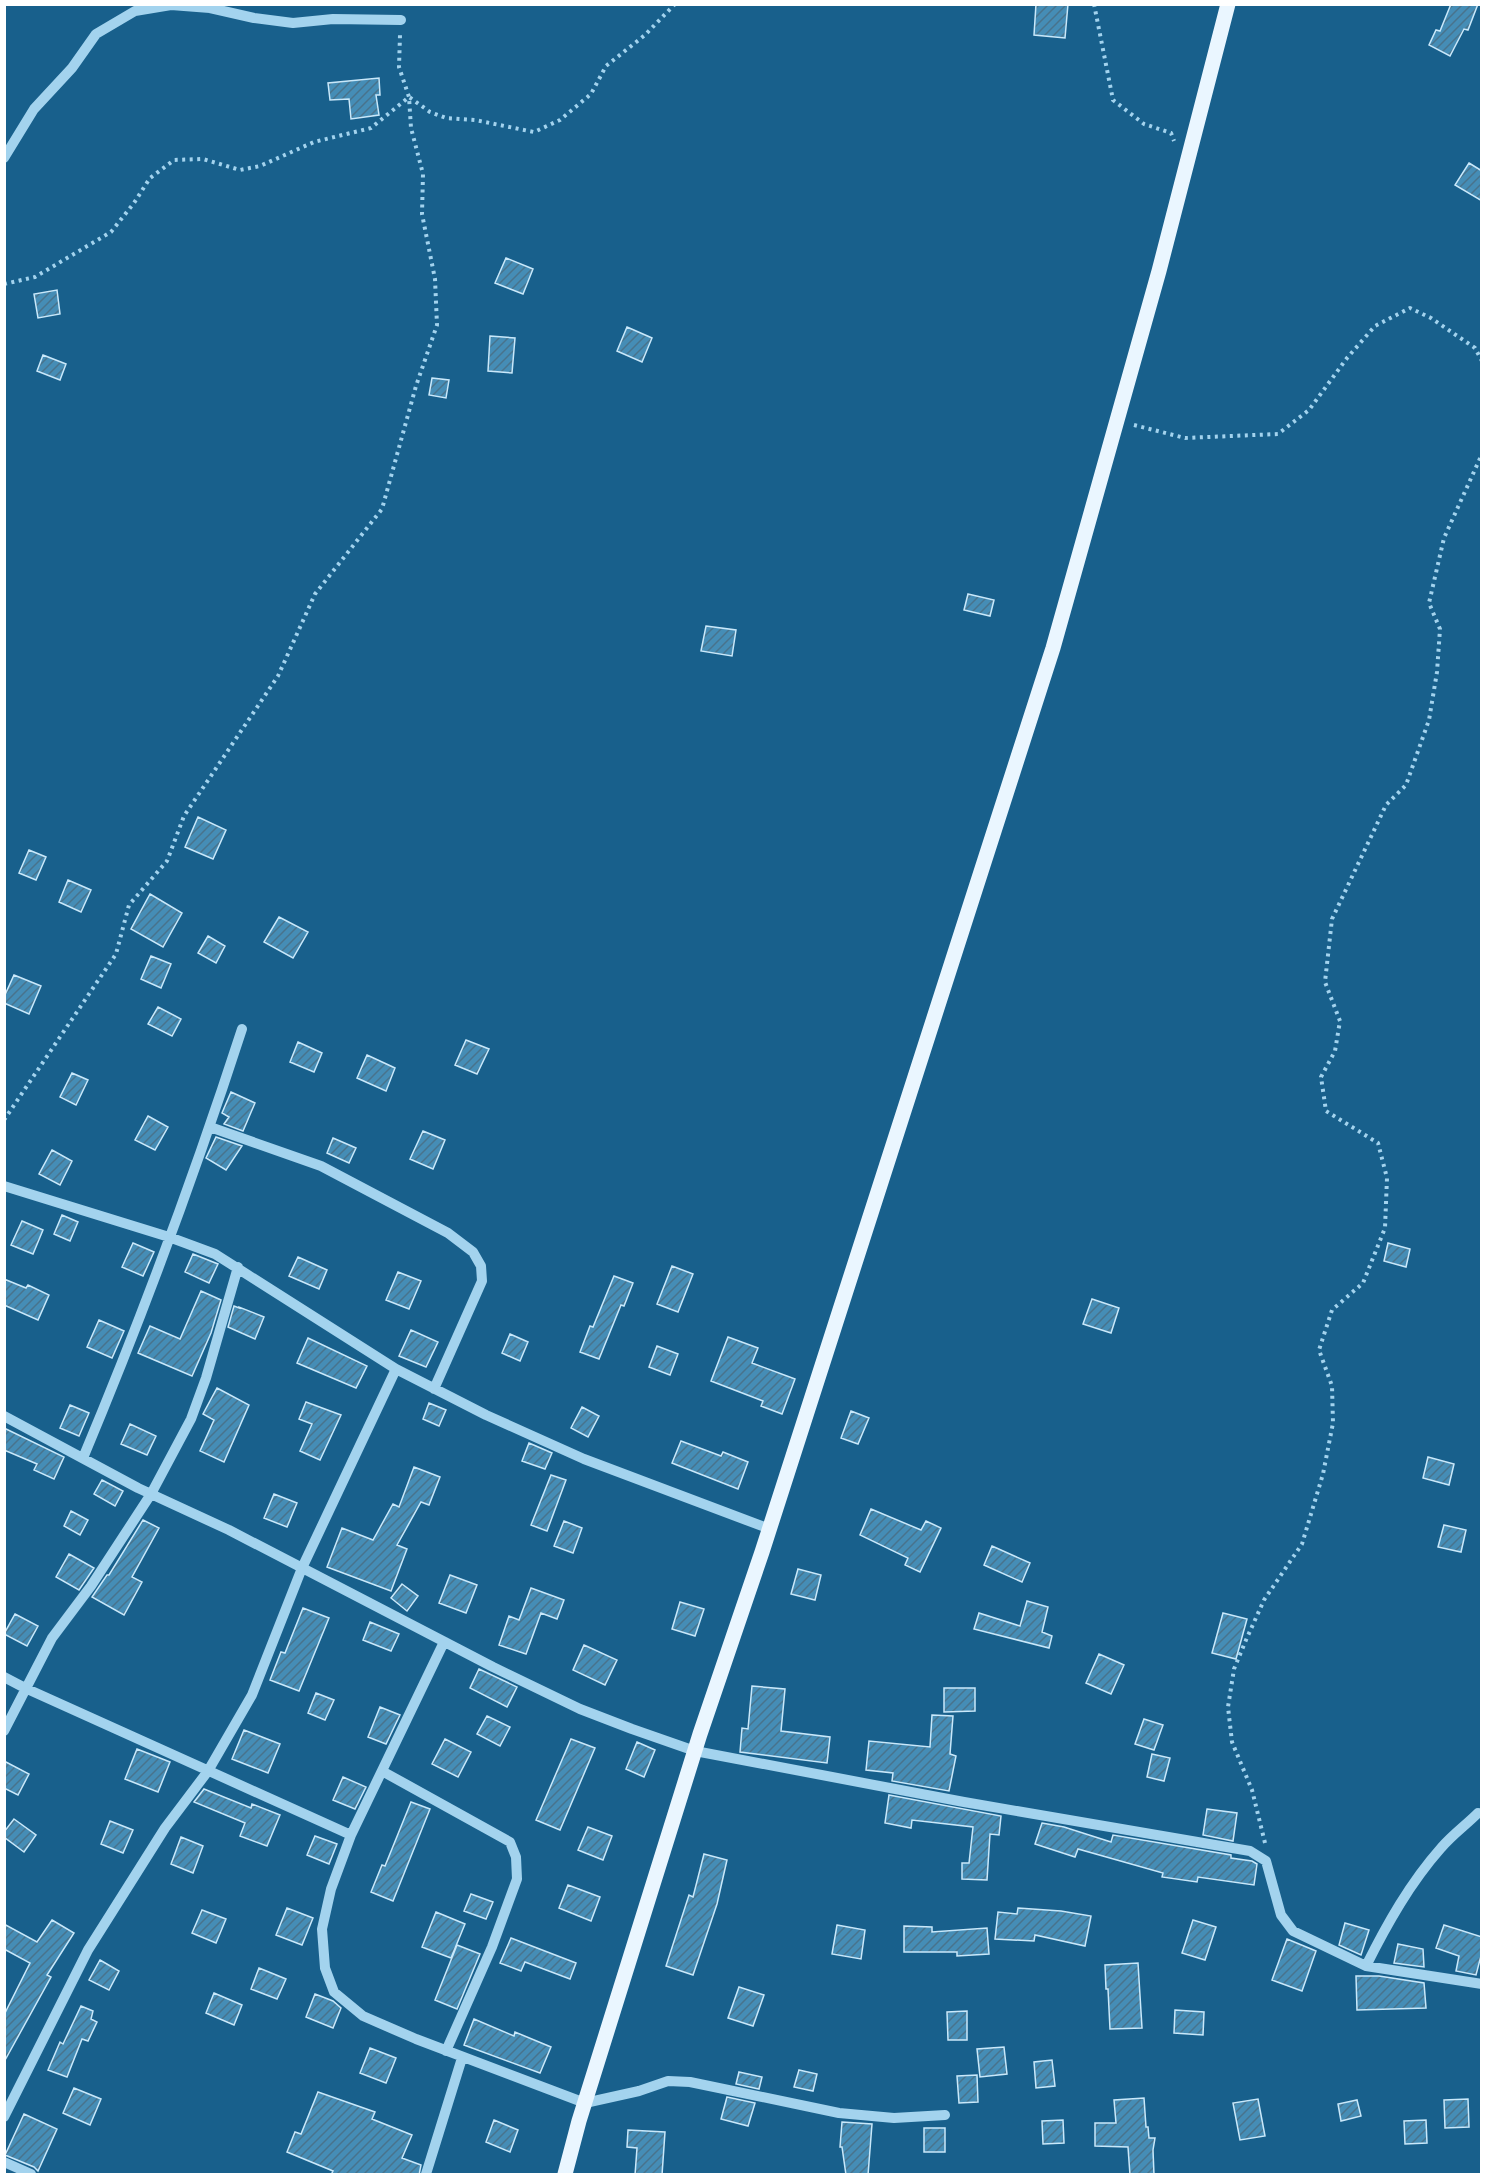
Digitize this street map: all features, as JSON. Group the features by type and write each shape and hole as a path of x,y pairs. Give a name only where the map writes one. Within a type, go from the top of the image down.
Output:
{"main road":[{"path":"565,2175 585,2103 695,1751 770,1529 1053,648 1159,271 1228,4"}],"street":[{"path":"4,158 34,109 72,68 96,34 132,8 171,5 210,8 254,18 293,23 333,19 401,20"},
{"path":"83,1458 132,1341 210,1127 242,1029"},
{"path":"210,1127 321,1166 448,1233 473,1252 481,1266 482,1281 434,1389"},
{"path":"4,1186 169,1237 215,1254 396,1370 486,1415 584,1459 770,1529"},
{"path":"4,1731 52,1638 91,1586 151,1494 191,1419 206,1378 238,1268"},
{"path":"4,2117 88,1950 165,1828 208,1771 252,1695 279,1632 302,1568 396,1370"},
{"path":"4,1416 151,1494 230,1530 444,1642 580,1709 695,1751 964,1802 1250,1851 1266,1861 1281,1915 1293,1931 1366,1966 1482,1984"},
{"path":"444,1642 351,1835 331,1890 322,1929 325,1968 334,1992 363,2016 462,2058 585,2103 639,2091 668,2081 690,2082 839,2113 894,2118 945,2115"},
{"path":"4,1677 351,1835"},
{"path":"382,1771 510,1842 516,1857 517,1879 503,1918 446,2051"},
{"path":"1366,1966 1385,1928 1420,1874 1442,1846 1478,1813"},
{"path":"426,2175 462,2058"},
{"path":"4,2162 31,2175"}],"path":[{"path":"409,97 430,112 446,118 475,120 534,132 560,120 591,94 606,66 645,36 675,4"},
{"path":"1094,4 1113,100 1144,124 1171,133 1174,143"},
{"path":"4,1120 116,954 129,905 167,861 184,816 278,676 315,594 382,509 416,386 437,325 435,279 422,214 423,174 411,128 409,97 399,67 401,20"},
{"path":"4,284 35,277 111,232 150,178 174,160 202,159 240,170 260,166 314,141 371,128 409,97"},
{"path":"1117,420 1185,438 1278,434 1309,410 1347,358 1375,326 1410,308 1431,318 1475,348 1482,361"},
{"path":"1266,1861 1264,1838 1252,1790 1232,1742 1228,1707 1234,1669 1264,1600 1302,1544 1323,1474 1333,1423 1332,1386 1319,1350 1332,1310 1363,1283 1385,1228 1388,1178 1378,1143 1326,1111 1321,1077 1335,1052 1340,1022 1325,982 1332,919 1386,806 1406,784 1429,720 1437,672 1440,629 1429,603 1444,538 1482,454"}],"building":[{"path":"1036,4 1068,4 1065,38 1034,35"},
{"path":"1451,4 1478,4 1468,30 1464,29 1450,56 1429,45 1436,30 1440,31"},
{"path":"379,78 380,95 376,95 379,115 351,119 349,99 330,100 328,83"},
{"path":"1469,163 1482,171 1482,201 1455,185"},
{"path":"506,258 533,269 523,294 495,283"},
{"path":"57,290 60,314 38,318 34,294"},
{"path":"627,327 652,338 642,362 617,351"},
{"path":"490,336 515,338 512,373 488,371"},
{"path":"43,355 66,364 60,380 37,371"},
{"path":"432,378 449,380 446,398 429,395"},
{"path":"968,594 994,600 990,616 964,610"},
{"path":"706,626 736,630 732,656 701,651"},
{"path":"198,817 226,830 213,859 185,847"},
{"path":"29,850 46,857 36,880 19,873"},
{"path":"68,880 91,890 81,912 59,902"},
{"path":"150,894 182,913 163,947 131,929"},
{"path":"279,917 308,932 293,958 264,942"},
{"path":"208,936 225,946 216,963 198,953"},
{"path":"151,956 171,964 161,988 141,979"},
{"path":"14,975 41,986 29,1014 4,1003 4,997"},
{"path":"158,1007 181,1019 172,1036 148,1024"},
{"path":"466,1040 489,1049 477,1074 455,1065"},
{"path":"298,1042 322,1053 314,1072 290,1062"},
{"path":"367,1055 395,1068 386,1091 357,1078"},
{"path":"72,1073 88,1080 76,1105 60,1097"},
{"path":"231,1092 255,1103 243,1131 224,1124 229,1117 222,1113"},
{"path":"148,1116 168,1127 155,1150 135,1140"},
{"path":"423,1131 445,1140 433,1169 410,1159"},
{"path":"216,1137 242,1146 226,1170 206,1158"},
{"path":"333,1138 356,1148 349,1163 327,1153"},
{"path":"52,1150 72,1161 60,1185 39,1174"},
{"path":"62,1215 78,1222 70,1241 54,1234"},
{"path":"22,1221 43,1230 33,1254 11,1245"},
{"path":"133,1243 154,1252 143,1276 122,1267"},
{"path":"1388,1243 1410,1249 1406,1267 1384,1261"},
{"path":"193,1254 218,1264 209,1283 185,1272"},
{"path":"298,1257 327,1270 319,1289 289,1276"},
{"path":"672,1266 693,1274 678,1312 657,1304"},
{"path":"398,1272 421,1281 409,1309 386,1300"},
{"path":"614,1276 633,1283 624,1306 621,1305 599,1359 580,1352"},
{"path":"4,1279 26,1288 28,1285 49,1295 38,1320 4,1305"},
{"path":"201,1291 221,1300 211,1333 192,1376 138,1353 150,1326 180,1339"},
{"path":"1092,1299 1119,1308 1111,1333 1083,1324"},
{"path":"234,1306 264,1317 255,1339 228,1327"},
{"path":"99,1320 124,1331 112,1358 87,1347"},
{"path":"411,1330 438,1342 426,1367 399,1356"},
{"path":"510,1334 528,1342 520,1361 502,1353"},
{"path":"728,1337 758,1348 752,1363 795,1379 782,1414 761,1406 763,1401 711,1381"},
{"path":"308,1338 367,1366 356,1388 297,1363"},
{"path":"657,1346 678,1354 670,1375 649,1367"},
{"path":"217,1388 249,1405 224,1462 200,1451 214,1420 203,1414"},
{"path":"306,1402 341,1415 320,1460 300,1451 312,1424 299,1419"},
{"path":"429,1403 446,1410 439,1426 423,1419"},
{"path":"70,1405 89,1413 79,1436 60,1428"},
{"path":"582,1407 599,1416 588,1437 571,1428"},
{"path":"851,1411 869,1418 858,1444 841,1438"},
{"path":"130,1424 156,1436 147,1455 121,1444"},
{"path":"4,1428 64,1457 54,1479 34,1470 37,1464 4,1450"},
{"path":"681,1441 721,1456 723,1452 748,1462 738,1489 672,1463"},
{"path":"529,1443 552,1453 545,1469 522,1461"},
{"path":"1428,1457 1454,1464 1449,1485 1423,1478"},
{"path":"414,1467 440,1477 429,1505 421,1502 397,1545 407,1549 391,1591 327,1567 342,1528 373,1540 393,1504 399,1507"},
{"path":"551,1475 566,1480 547,1531 531,1525"},
{"path":"102,1480 123,1491 115,1506 94,1494"},
{"path":"274,1494 297,1503 287,1527 264,1518"},
{"path":"871,1509 921,1530 926,1521 941,1528 920,1572 905,1565 908,1558 860,1535"},
{"path":"71,1511 88,1520 80,1535 64,1526"},
{"path":"143,1520 159,1528 132,1577 142,1582 124,1615 92,1597 109,1575"},
{"path":"564,1521 582,1528 573,1553 554,1546"},
{"path":"1444,1525 1466,1530 1461,1552 1438,1547"},
{"path":"992,1546 1030,1563 1022,1582 984,1565"},
{"path":"69,1554 94,1568 79,1590 56,1577"},
{"path":"798,1569 821,1575 815,1600 791,1594"},
{"path":"450,1575 477,1585 466,1613 439,1603"},
{"path":"402,1584 418,1596 407,1611 391,1598"},
{"path":"531,1588 564,1600 557,1619 541,1613 526,1654 499,1645 509,1616 519,1620"},
{"path":"1027,1601 1048,1607 1042,1632 1052,1636 1049,1648 974,1629 979,1613 1020,1626"},
{"path":"680,1602 704,1609 695,1636 672,1629"},
{"path":"303,1608 329,1618 299,1691 270,1680 281,1652 285,1653"},
{"path":"1223,1613 1247,1619 1236,1659 1212,1653"},
{"path":"15,1614 38,1626 27,1646 4,1634"},
{"path":"370,1622 399,1634 391,1651 363,1640"},
{"path":"584,1645 617,1660 605,1685 573,1670"},
{"path":"1099,1654 1124,1665 1111,1694 1086,1683"},
{"path":"479,1669 517,1687 507,1707 470,1688"},
{"path":"752,1686 785,1689 781,1731 830,1737 827,1763 740,1752 742,1728 748,1729"},
{"path":"944,1688 975,1688 975,1711 944,1712"},
{"path":"316,1693 334,1700 325,1720 308,1713"},
{"path":"380,1707 400,1715 386,1744 368,1737"},
{"path":"932,1715 953,1716 950,1754 956,1756 949,1791 892,1781 893,1773 866,1770 869,1741 930,1747"},
{"path":"487,1716 510,1727 500,1746 477,1734"},
{"path":"1144,1719 1163,1725 1154,1750 1135,1744"},
{"path":"244,1730 280,1744 268,1773 232,1759"},
{"path":"445,1739 471,1752 458,1777 432,1764"},
{"path":"571,1739 595,1748 560,1830 536,1820"},
{"path":"637,1742 655,1750 644,1777 626,1769"},
{"path":"137,1749 170,1762 158,1792 125,1779"},
{"path":"1152,1754 1170,1758 1164,1781 1147,1777"},
{"path":"4,1761 29,1774 18,1795 4,1788"},
{"path":"343,1777 366,1787 355,1809 333,1800"},
{"path":"204,1789 251,1808 252,1804 280,1815 267,1846 240,1836 245,1823 194,1802"},
{"path":"889,1795 1001,1816 999,1835 990,1834 987,1880 962,1879 962,1863 969,1863 973,1827 912,1820 911,1828 885,1823"},
{"path":"411,1802 430,1809 393,1901 371,1892 382,1865 385,1866"},
{"path":"1207,1809 1237,1813 1233,1841 1203,1835"},
{"path":"14,1819 36,1835 24,1852 4,1837 4,1832"},
{"path":"110,1821 133,1830 123,1853 101,1844"},
{"path":"1042,1823 1064,1827 1111,1842 1113,1835 1231,1855 1231,1858 1252,1861 1257,1864 1254,1885 1198,1877 1197,1882 1162,1877 1163,1873 1078,1849 1075,1857 1035,1844"},
{"path":"588,1827 612,1836 603,1860 578,1850"},
{"path":"315,1836 337,1844 329,1864 307,1855"},
{"path":"181,1837 203,1846 193,1873 171,1864"},
{"path":"704,1854 727,1860 717,1904 693,1975 666,1966 689,1895 693,1897"},
{"path":"568,1885 600,1897 591,1921 559,1908"},
{"path":"471,1894 493,1902 486,1919 464,1911"},
{"path":"287,1908 313,1918 302,1945 276,1935"},
{"path":"1018,1908 1091,1916 1085,1946 1035,1935 1034,1941 995,1939 998,1912 1017,1914"},
{"path":"202,1910 226,1919 216,1943 192,1933"},
{"path":"436,1912 465,1924 451,1958 422,1947"},
{"path":"52,1920 74,1933 47,1975 51,1977 4,2062 4,2015 30,1963 4,1949 4,1924 37,1942"},
{"path":"1193,1920 1216,1927 1205,1960 1182,1953"},
{"path":"1345,1923 1369,1930 1361,1955 1339,1945"},
{"path":"837,1925 865,1930 861,1959 832,1954"},
{"path":"1444,1925 1482,1937 1482,1952 1476,1975 1456,1971 1459,1956 1436,1948"},
{"path":"904,1926 932,1927 932,1932 987,1928 989,1954 957,1956 957,1952 904,1952"},
{"path":"511,1938 576,1963 570,1979 525,1962 521,1971 500,1963"},
{"path":"1287,1939 1316,1951 1302,1991 1272,1980"},
{"path":"1398,1944 1423,1949 1424,1967 1394,1963"},
{"path":"457,1945 480,1954 457,2009 435,2000"},
{"path":"100,1960 119,1971 109,1990 89,1980"},
{"path":"1138,1963 1142,2028 1110,2029 1105,1965"},
{"path":"259,1968 286,1979 277,1999 251,1989"},
{"path":"1356,1976 1379,1976 1424,1983 1426,2008 1357,2010"},
{"path":"739,1987 764,1995 753,2026 728,2018"},
{"path":"214,1993 242,2005 234,2025 206,2013"},
{"path":"315,1994 333,2001 341,2008 333,2028 306,2017"},
{"path":"81,2006 93,2011 91,2019 97,2022 88,2041 82,2039 67,2077 48,2070 60,2042 63,2044"},
{"path":"1175,2010 1204,2012 1203,2035 1174,2033"},
{"path":"967,2011 967,2040 948,2040 947,2012"},
{"path":"474,2019 514,2036 515,2032 551,2047 540,2073 464,2045"},
{"path":"1004,2047 1007,2074 980,2077 977,2049"},
{"path":"370,2048 396,2058 386,2083 360,2073"},
{"path":"1052,2060 1055,2086 1036,2088 1034,2062"},
{"path":"799,2070 817,2074 813,2091 794,2087"},
{"path":"739,2072 762,2077 759,2089 736,2084"},
{"path":"977,2075 978,2102 959,2103 957,2076"},
{"path":"74,2088 101,2099 90,2125 63,2113"},
{"path":"318,2092 375,2112 372,2119 412,2135 402,2158 421,2165 419,2175 331,2175 333,2171 287,2152 295,2132 301,2134"},
{"path":"727,2097 755,2103 748,2126 721,2119"},
{"path":"1144,2098 1149,2138 1155,2138 1154,2175 1130,2175 1128,2147 1095,2146 1095,2123 1116,2123 1114,2100"},
{"path":"1258,2099 1265,2136 1240,2140 1233,2103"},
{"path":"1468,2099 1469,2127 1445,2128 1444,2100"},
{"path":"1357,2100 1361,2116 1341,2121 1338,2104"},
{"path":"24,2114 57,2129 38,2171 34,2167 5,2155"},
{"path":"494,2120 518,2130 510,2152 486,2142"},
{"path":"1063,2120 1064,2143 1043,2144 1042,2121"},
{"path":"1426,2120 1427,2143 1405,2144 1404,2121"},
{"path":"842,2122 872,2124 868,2175 846,2175 842,2147 840,2147"},
{"path":"924,2128 945,2128 945,2152 924,2152"},
{"path":"628,2130 665,2132 662,2175 635,2175 637,2148 627,2147"}]}
